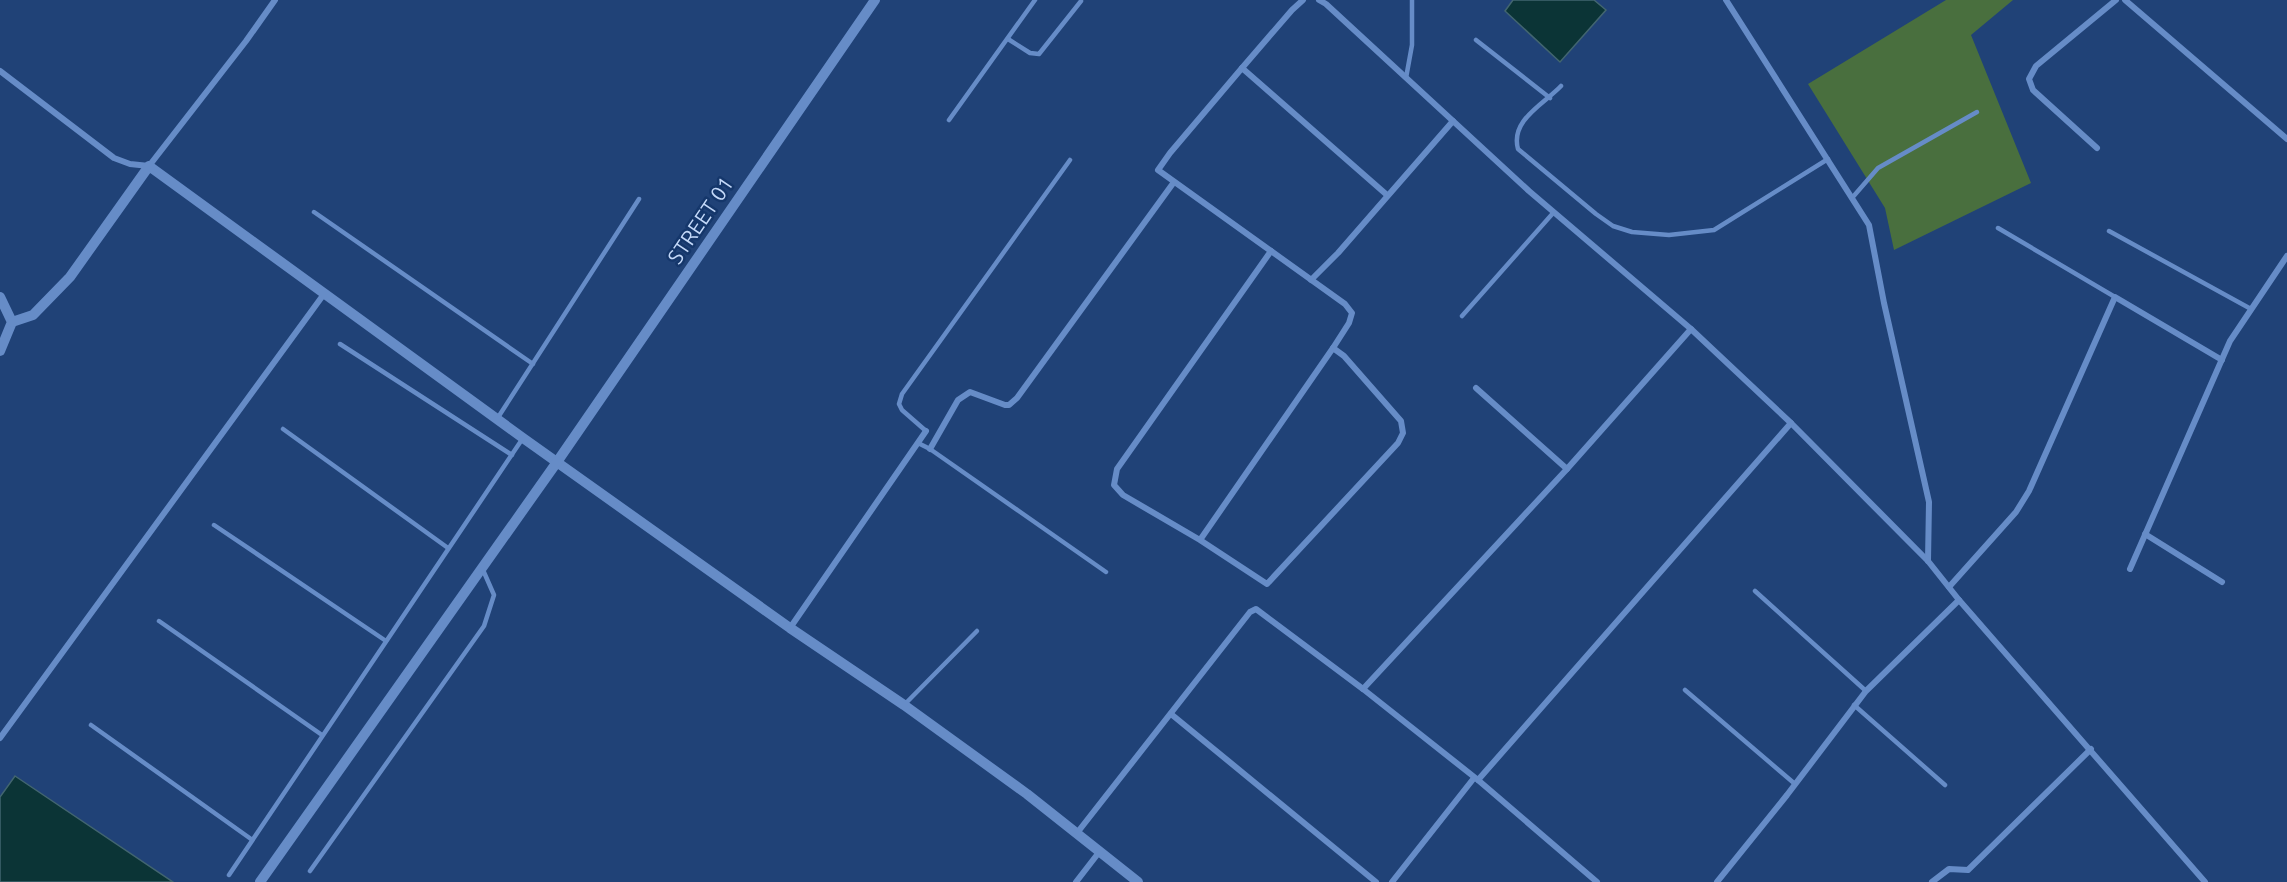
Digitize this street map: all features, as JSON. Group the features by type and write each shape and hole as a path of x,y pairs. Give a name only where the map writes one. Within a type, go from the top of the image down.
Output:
{"street":[{"path":"12,322 33,315 70,277 149,166 275,0"},
{"name":"STREET 01","path":"260,882 557,462 875,0"},
{"path":"1200,540 1334,348 1349,323 1352,313 1345,304 1158,170 1242,68 1303,0"},
{"path":"1319,0 1554,212 1691,329 1791,423 1928,561 1959,600 2205,882"},
{"path":"1726,0 1869,225 1884,303 1929,502 1928,561"},
{"path":"2097,148 2033,90 2029,79 2036,66 2116,0"},
{"path":"2125,0 2287,139"},
{"path":"1242,68 1387,195"},
{"path":"0,71 114,158 130,165 149,166 557,462 790,628 904,705 1077,833 1138,882"},
{"path":"1311,280 1338,253 1453,122"},
{"path":"930,449 958,400 964,395 970,392 1005,405 1009,405 1017,398 1174,182"},
{"path":"1271,251 1117,469 1114,485 1123,495 1200,540 1267,584 1398,443 1403,433 1401,421 1344,356 1334,348"},
{"path":"2130,569 2230,341 2287,256"},
{"path":"0,738 324,294"},
{"path":"0,297 12,322 0,351"},
{"path":"1949,587 2016,512 2029,491 2115,297 2222,360"},
{"path":"1364,689 1567,470 1691,329"},
{"path":"1476,388 1567,470"},
{"path":"1392,882 1476,779 1791,423"},
{"path":"790,628 926,431"},
{"path":"2145,534 2222,582"},
{"path":"1717,882 1866,690 1959,600"},
{"path":"1077,833 1250,612 1256,609 1364,689 1476,779 1597,882"},
{"path":"1171,714 1376,882"},
{"path":"1932,882 1949,869 1968,870 2091,749"},
{"path":"1076,882 1100,851"}],"lane":[{"path":"949,120 1035,0"},
{"path":"1406,78 1412,45 1412,0"},
{"path":"1008,39 1030,53 1039,54 1081,1"},
{"path":"1476,40 1550,98"},
{"path":"1560,86 1550,98 1523,120 1518,128 1516,142 1518,148 1596,214 1614,226 1632,232 1668,235 1714,230 1828,159"},
{"path":"1852,198 1878,168 1977,112"},
{"path":"926,431 902,410 899,404 902,394 1070,160"},
{"path":"497,419 639,199"},
{"path":"314,212 533,364"},
{"path":"1462,316 1554,212"},
{"path":"1998,228 2115,297"},
{"path":"2109,231 2251,309"},
{"path":"340,344 512,455"},
{"path":"283,429 448,548"},
{"path":"229,875 251,839 524,438"},
{"path":"918,443 930,449 1106,572"},
{"path":"214,525 386,641"},
{"path":"310,871 484,626 494,595 482,569"},
{"path":"1755,591 1866,690"},
{"path":"159,621 322,735"},
{"path":"904,705 977,631"},
{"path":"1685,690 1795,784"},
{"path":"1854,705 1945,785"},
{"path":"91,725 251,839"}],"green space":[{"path":"1946,0 2013,0 1971,35 2031,183 1894,250 1885,208 1808,84"}],"shaded area":[{"path":"1513,0 1594,0 1606,10 1560,62 1505,11"},
{"path":"15,776 173,882 0,882 0,797"}]}
